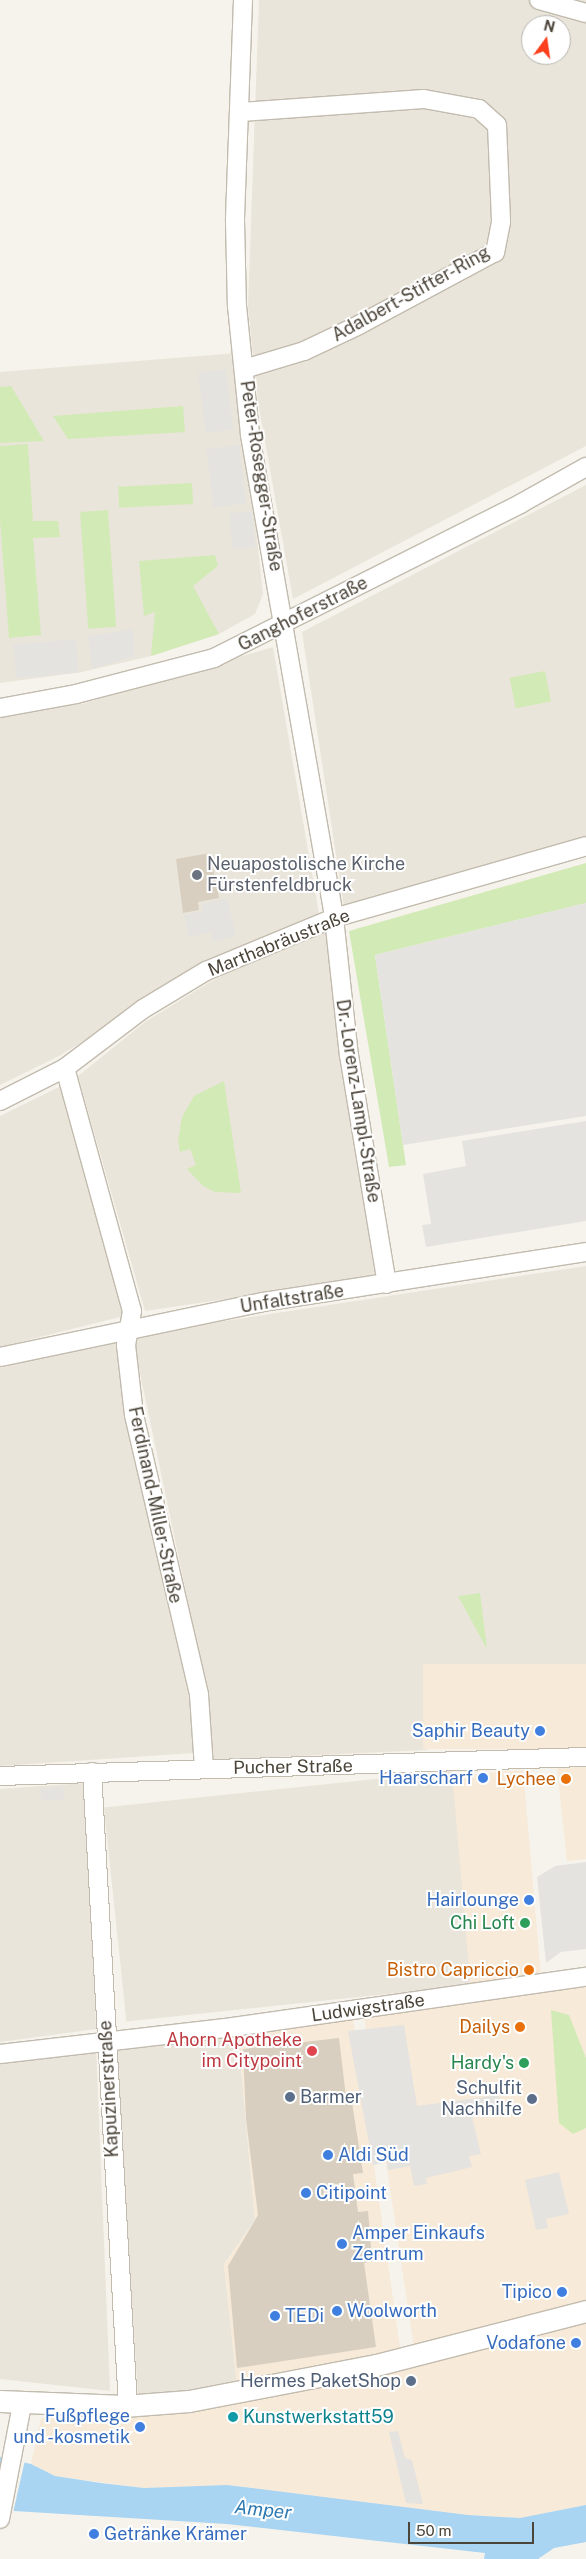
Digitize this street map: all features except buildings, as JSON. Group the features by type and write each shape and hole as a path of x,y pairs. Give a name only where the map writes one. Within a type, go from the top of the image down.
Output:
{"street":[{"name":"Peter-Rosegger-Straße","path":"243,0 241,112 235,221 250,435 334,918"},
{"path":"539,0 586,13"},
{"name":"Adalbert-Stifter-Ring","path":"241,112 424,99 479,109 497,125 501,222 495,252 352,329 304,351 244,369"},
{"name":"Ganghoferstraße","path":"0,708 176,670 214,658 284,625 586,467"},
{"name":"Marthabräustraße","path":"0,1101 65,1068 187,982 334,918 586,846"},
{"name":"Dr.-Lorenz-Lampl-Straße","path":"334,918 349,1055 386,1284"},
{"name":"Ferdinand-Miller-Straße","path":"65,1068 132,1311 126,1345 134,1415 199,1695 204,1769"},
{"name":"Unfaltstraße","path":"0,1357 128,1328 586,1252"},
{"name":"Pucher Straße","path":"0,1776 586,1757"},
{"name":"Kapuzinerstraße","path":"92,1772 128,2406"},
{"name":"Ludwigstraße","path":"0,2054 586,1977"},
{"path":"0,2401 22,2405 128,2406 189,2401 376,2364 586,2311"},
{"path":"0,2518 22,2405"}],"shaded area":[{"path":"259,0 586,0 586,446 293,599 258,402 248,307"},
{"path":"237,353 263,594 255,614 219,634 151,656 82,672 0,683 0,372"},
{"path":"226,369 233,430 206,433 198,372"},
{"path":"239,445 246,504 213,508 206,449"},
{"path":"586,485 586,836 344,907 302,632"},
{"path":"252,511 256,547 233,549 229,513"},
{"path":"133,629 135,656 92,669 88,636"},
{"path":"76,639 79,673 16,678 13,644"},
{"path":"273,647 319,914 227,953 59,1056 0,1085 0,716 85,703"},
{"path":"227,898 236,936 213,942 210,932 189,937 184,915 203,911 202,904"},
{"path":"586,903 586,1116 403,1145 375,955"},
{"path":"326,930 375,1277 145,1311 78,1076 145,1022 231,969"},
{"path":"61,1086 128,1315 0,1347 0,1116"},
{"path":"586,1121 586,1221 426,1247 422,1225 431,1224 423,1174 466,1166 462,1141"},
{"path":"586,1266 586,1664 423,1668 427,1750 213,1760 209,1702 132,1335"},
{"path":"117,1339 191,1708 194,1753 0,1766 0,1368"},
{"path":"423,1664 586,1664 586,1749 423,1749"},
{"path":"586,1767 586,1859 567,1861 557,1768"},
{"path":"523,1770 541,1976 470,1982 452,1776"},
{"path":"452,1771 474,1985 126,2021 104,1808"},
{"path":"86,1783 96,2029 0,2042 0,1789"},
{"path":"63,1787 64,1799 41,1801 40,1789"},
{"path":"586,1862 586,1949 561,1952 546,1963 537,1877 555,1866"},
{"path":"586,1987 586,2304 414,2347 363,2010"},
{"name":"Citipoint","path":"352,2011 400,2348 237,2384 224,2264 255,2220 237,2025"},
{"path":"237,2025 255,2220 224,2264 237,2384 138,2396 115,2039"},
{"path":"404,2025 417,2106 499,2095 502,2109 472,2117 481,2154 469,2156 472,2167 426,2178 427,2184 414,2186 410,2166 388,2170 387,2162 373,2165 348,2031"},
{"path":"96,2045 110,2391 0,2379 0,2061"},
{"path":"559,2172 569,2214 546,2219 548,2228 536,2230 525,2180"},
{"path":"586,2322 586,2505 520,2518 468,2515 227,2485 144,2488 55,2476 31,2464 41,2418 130,2418 253,2400"},
{"path":"398,2431 405,2458 412,2460 423,2504 406,2503 389,2432"}],"green space":[{"path":"11,386 44,441 0,443 0,387"},
{"path":"183,406 185,432 68,439 53,416"},
{"path":"28,444 33,521 58,521 60,537 33,538 41,635 9,638 0,520 0,446"},
{"path":"192,483 193,504 119,508 118,487"},
{"path":"108,510 116,627 88,629 80,512"},
{"path":"215,555 218,566 193,586 219,634 151,656 155,612 144,616 139,561"},
{"path":"545,671 551,701 516,708 510,678"},
{"path":"586,863 586,903 375,955 406,1165 389,1167 349,931"},
{"path":"224,1081 241,1193 215,1192 203,1186 187,1169 196,1165 190,1149 180,1152 178,1141 182,1117 194,1096"},
{"path":"480,1593 487,1649 458,1596"},
{"path":"551,2010 569,2015 586,2058 586,2128 573,2134 559,2123"}],"water":[{"name":"Amper","path":"0,2457 31,2464 55,2476 101,2483 144,2488 227,2485 468,2515 520,2518 586,2505 586,2542 554,2548 538,2559 484,2559 485,2553 227,2524 14,2511 0,2508"}],"pier":[{"path":"2,2455 25,2460 13,2513 0,2510"}],"place":[{"name":"Neuapostolische Kirche Fürstenfeldbruck","path":"197,875"},
{"name":"Saphir Beauty","path":"540,1731"},
{"name":"Haarscharf","path":"483,1778"},
{"name":"Lychee","path":"566,1779"},
{"name":"Hairlounge","path":"529,1900"},
{"name":"Chi Loft","path":"525,1923"},
{"name":"Bistro Capriccio","path":"529,1970"},
{"name":"Dailys","path":"520,2027"},
{"name":"Ahorn Apotheke im Citypoint","path":"312,2051"},
{"name":"Hardy's","path":"524,2063"},
{"name":"Barmer","path":"290,2097"},
{"name":"Schulfit Nachhilfe","path":"532,2099"},
{"name":"Aldi Süd","path":"328,2155"},
{"name":"Citipoint","path":"306,2193"},
{"name":"Amper Einkaufs Zentrum","path":"342,2244"},
{"name":"Tipico","path":"562,2292"},
{"name":"Woolworth","path":"337,2311"},
{"name":"TEDi","path":"275,2316"},
{"name":"Vodafone","path":"576,2343"},
{"name":"Hermes PaketShop","path":"411,2381"},
{"name":"Kunstwerkstatt59","path":"233,2417"},
{"name":"Fußpflege und -kosmetik","path":"140,2427"},
{"name":"Getränke Krämer","path":"94,2534"}]}
